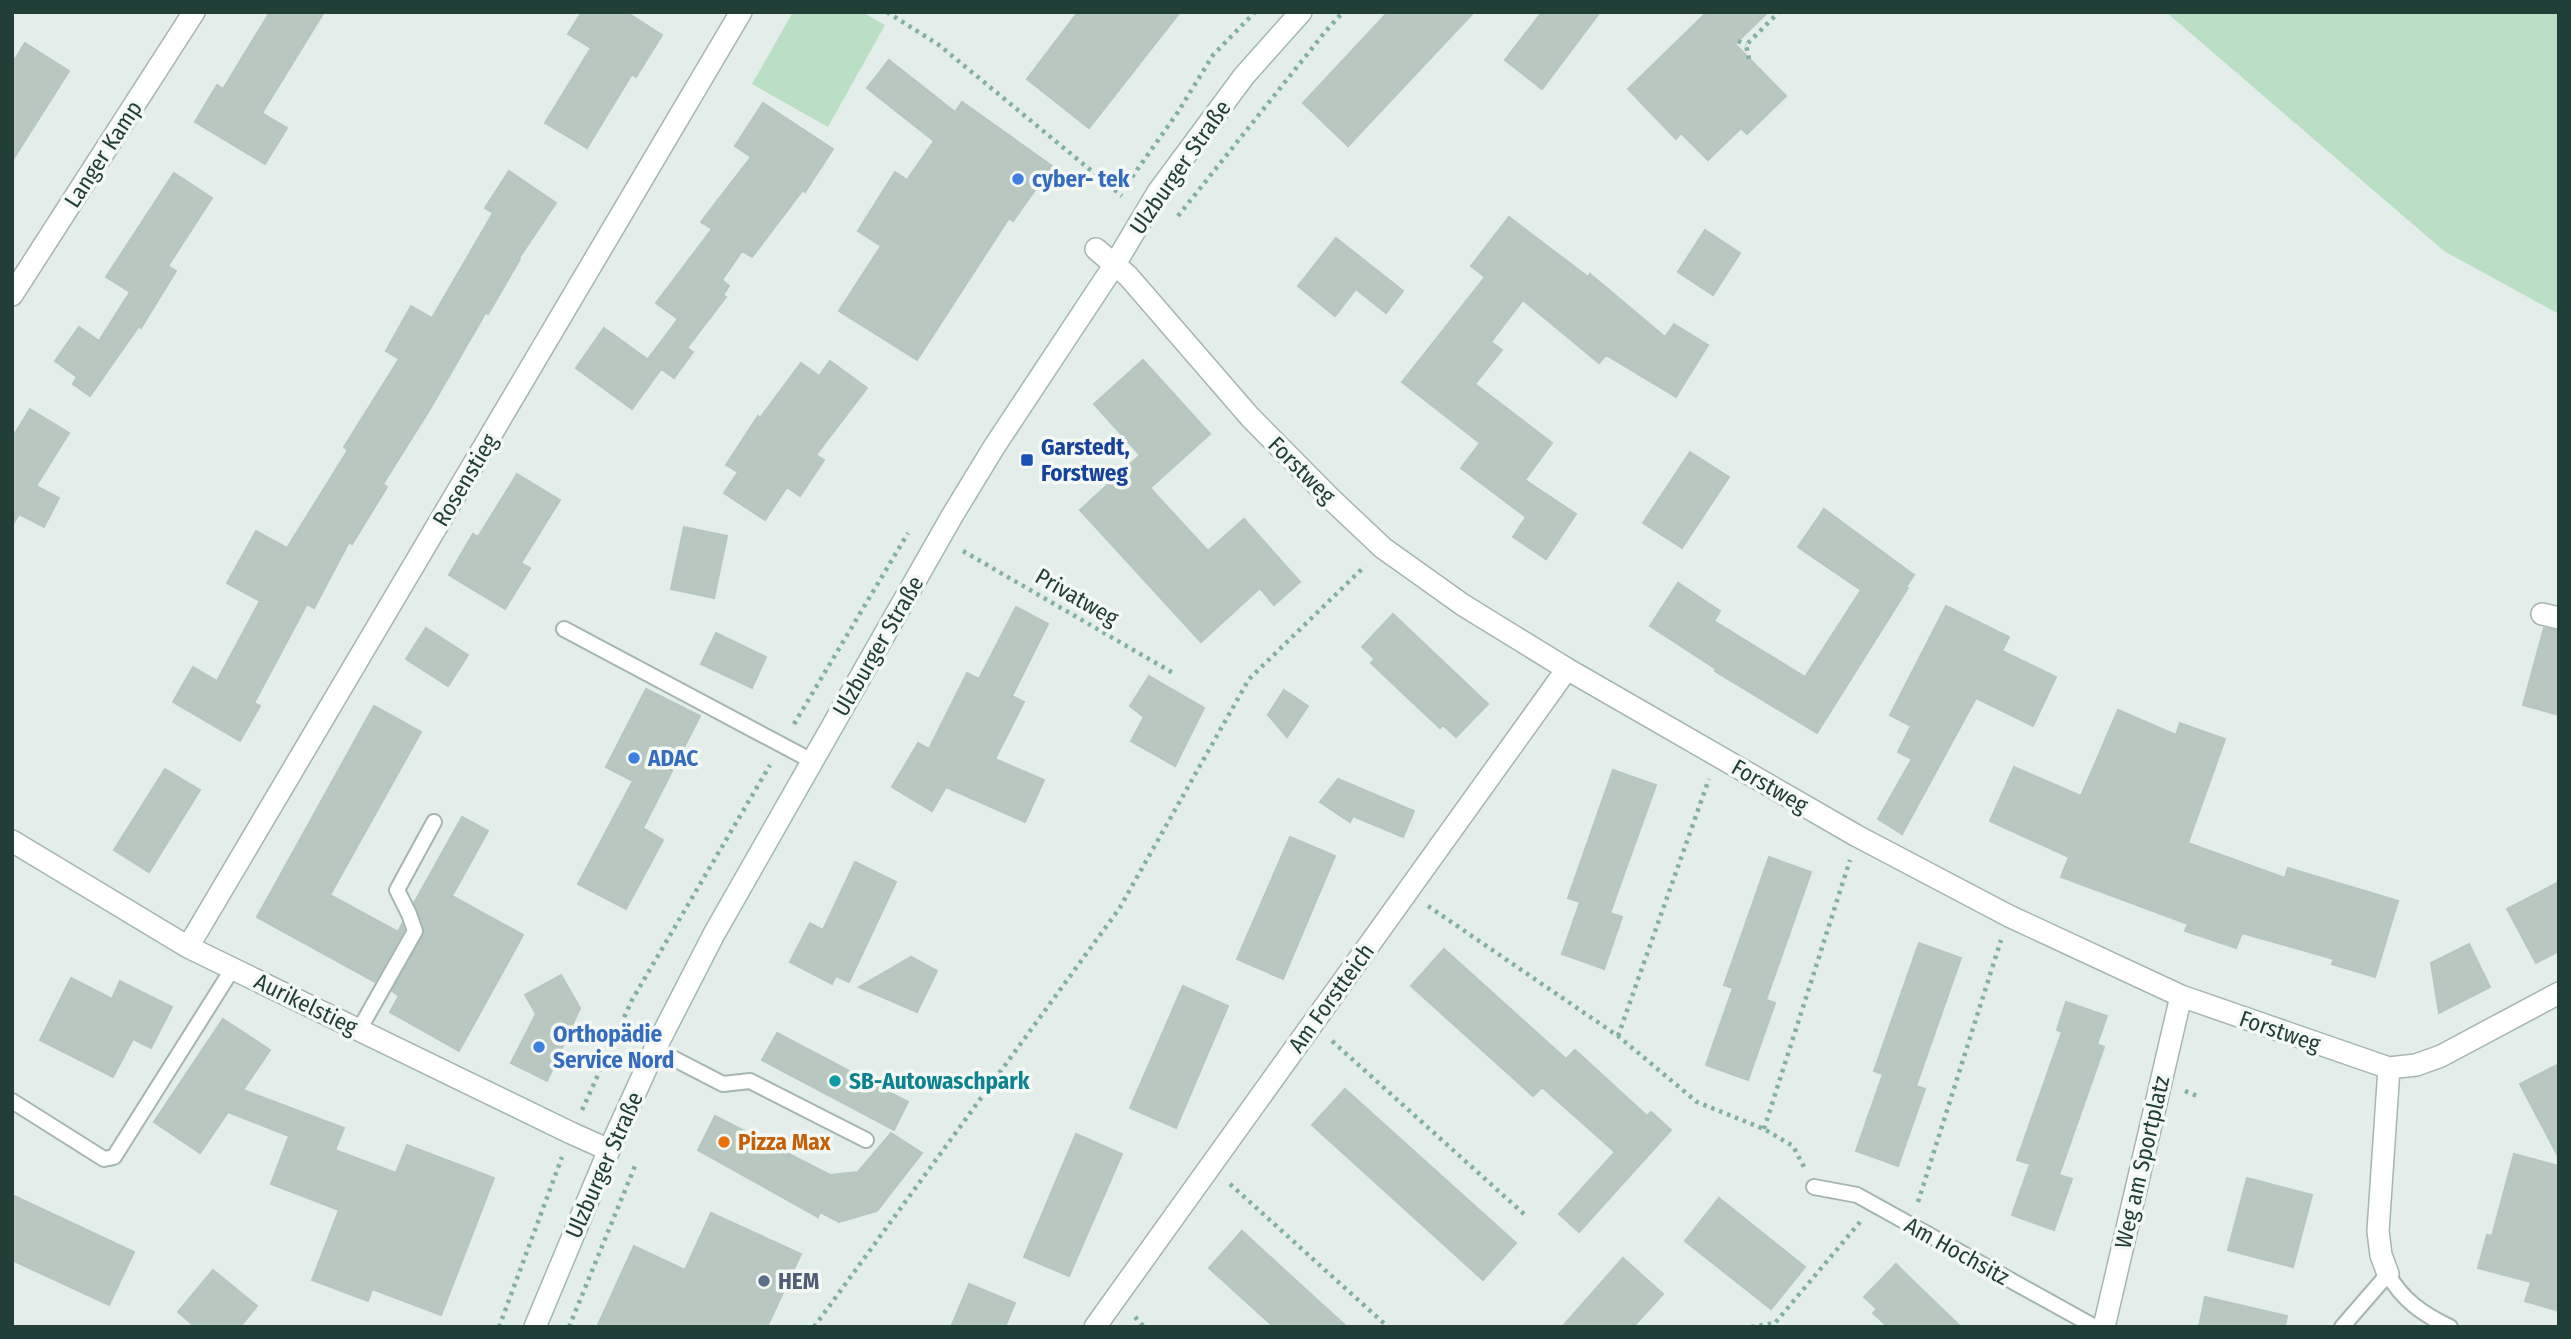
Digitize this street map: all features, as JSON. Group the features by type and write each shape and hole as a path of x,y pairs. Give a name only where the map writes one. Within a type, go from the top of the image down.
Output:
{"street":[{"name":"Langer Kamp","path":"12,295 194,12"},
{"name":"Rosenstieg","path":"188,947 741,12"},
{"name":"Ulzburger Straße","path":"535,1327 609,1150 655,1049 714,934 973,481 1115,264 1158,192 1244,76 1301,12"},
{"name":"Forstweg","path":"1096,249 1115,264 1250,417 1383,548 1463,605 1567,669 1857,836 2009,916 2181,996 2389,1068 2416,1065 2441,1056 2559,993"},
{"name":"Am Forstteich","path":"1095,1327 1567,669"},
{"name":"Aurikelstieg","path":"12,841 188,947 609,1150"},
{"name":"Weg am Sportplatz","path":"2104,1327 2181,996"},
{"path":"2388,1274 2381,1255 2378,1231 2389,1068"}],"lane":[{"path":"564,629 812,761"},
{"path":"359,1030 415,931 397,890 434,821"},
{"path":"12,1101 104,1159 114,1157 233,968"},
{"path":"655,1049 723,1084 750,1081 866,1140"},
{"name":"Am Hochsitz","path":"1814,1187 1857,1195 2095,1327"},
{"path":"2342,1327 2388,1274 2410,1303 2429,1317 2451,1327"}],"path":[{"path":"887,12 939,45 1122,196"},
{"path":"1135,172 1178,112 1213,55 1255,12"},
{"path":"1182,212 1343,12"},
{"path":"1746,45 1779,12"},
{"path":"1738,41 1746,45"},
{"path":"1746,45 1749,59"},
{"path":"814,1327 1119,909 1250,679 1383,548"},
{"name":"Privatweg","path":"956,563 963,551 1173,673"},
{"path":"1618,1036 1717,755"},
{"path":"1764,1129 1857,836"},
{"path":"1407,892 1618,1036 1697,1102 1764,1129 1793,1146 1814,1187"},
{"path":"1911,1225 2009,916"},
{"path":"1313,1024 1524,1214"},
{"path":"569,1327 635,1165"},
{"path":"1210,1167 1388,1327"},
{"path":"1751,1327 1776,1325 1874,1205"}],"green space":[{"path":"793,12 862,12 885,25 828,127 752,84"},
{"path":"2166,12 2559,12 2559,314 2444,251"}],"building":[{"path":"270,12 324,12 262,113 287,128 265,164 195,122 217,85 223,89"},
{"path":"582,12 626,12 662,35 636,77 632,74 587,148 545,123 591,48 568,34"},
{"path":"1078,12 1180,12 1089,128 1027,79"},
{"path":"1388,12 1474,12 1348,146 1303,103"},
{"path":"1542,12 1600,12 1542,89 1505,60"},
{"path":"1707,12 1768,12 1735,44 1786,96 1747,134 1741,128 1708,160 1681,133 1676,139 1628,89"},
{"path":"25,43 69,71 12,161 12,64"},
{"path":"889,60 955,112 962,102 1052,166 1013,221 1009,218 917,360 839,311 881,246 858,231 895,172 907,180 934,141 867,88"},
{"path":"763,103 833,149 805,192 803,190 752,257 742,251 722,280 729,286 723,295 726,297 687,348 693,352 674,378 648,359 678,319 656,303 712,229 701,222 751,157 735,146"},
{"path":"509,171 556,203 519,258 488,314 486,312 383,484 387,487 352,544 349,542 314,608 307,604 254,703 260,706 240,741 173,702 193,667 217,681 260,601 227,583 256,531 287,548 348,450 344,447 399,359 386,351 411,306 432,318 493,213 485,208"},
{"path":"174,173 212,198 168,266 176,271 141,328 139,326 90,396 73,384 77,377 55,361 79,327 99,341 130,292 106,277"},
{"path":"1509,217 1588,277 1590,274 1665,337 1674,324 1708,345 1676,397 1606,355 1599,363 1523,300 1491,342 1502,350 1475,384 1552,443 1525,480 1576,514 1546,559 1513,537 1526,517 1461,468 1480,443 1402,382 1485,277 1471,266"},
{"path":"1705,230 1740,253 1713,295 1678,272"},
{"path":"1336,238 1403,291 1386,313 1356,289 1335,316 1298,286"},
{"path":"604,328 661,369 632,409 576,368"},
{"path":"1143,360 1210,434 1150,488 1208,551 1244,519 1300,582 1274,605 1260,588 1201,642 1080,510 1140,455 1094,404"},
{"path":"830,361 867,388 816,455 824,460 800,496 787,487 765,520 724,493 738,472 726,465 758,416 760,418 801,363 819,376"},
{"path":"30,409 69,433 36,486 59,498 44,527 19,514 12,526 12,438"},
{"path":"1690,452 1729,477 1682,548 1643,523"},
{"path":"517,474 560,500 521,563 530,568 505,609 449,575 473,534 478,537"},
{"path":"1824,509 1914,575 1817,733 1715,671 1716,669 1650,626 1678,583 1720,611 1714,621 1805,677 1861,590 1798,547"},
{"path":"684,527 727,536 714,598 671,589"},
{"path":"1946,606 2009,637 2002,651 2056,677 2033,726 1976,698 1902,834 1878,819 1912,759 1898,752 1911,726 1890,715"},
{"path":"1016,607 1048,624 1012,696 1024,702 995,759 1044,780 1025,822 946,787 932,811 892,787 918,743 929,749 967,673 979,679"},
{"path":"1393,614 1488,704 1456,737 1443,725 1440,728 1371,663 1375,659 1362,647"},
{"path":"426,628 468,655 448,686 406,659"},
{"path":"2544,628 2559,631 2559,715 2523,705"},
{"path":"716,633 766,657 752,688 701,664"},
{"path":"1149,676 1204,708 1175,766 1131,741 1144,717 1130,706"},
{"path":"646,689 700,716 643,828 663,840 626,909 578,884 633,781 606,767"},
{"path":"1284,690 1308,706 1287,737 1268,715"},
{"path":"374,706 421,732 330,895 398,932 402,924 404,930 375,982 257,917"},
{"path":"2118,710 2176,735 2180,723 2225,739 2188,843 2285,878 2288,868 2398,901 2375,977 2332,964 2334,959 2242,933 2236,948 2185,931 2188,924 2061,877 2069,857 1990,821 2014,767 2081,796"},
{"path":"165,769 200,790 149,872 114,850"},
{"path":"1613,770 1656,785 1610,913 1622,917 1604,969 1562,954 1580,902 1568,898"},
{"path":"1338,779 1414,811 1403,837 1353,816 1350,822 1320,802"},
{"path":"462,817 488,831 452,896 523,935 459,1051 390,1012 399,996 392,991 424,932 414,903"},
{"path":"1290,837 1335,856 1283,979 1237,959"},
{"path":"1769,857 1811,872 1766,1000 1775,1003 1748,1080 1706,1065 1733,988 1724,985"},
{"path":"855,862 896,882 849,982 836,976 832,984 790,962 810,923 823,930"},
{"path":"2559,882 2559,951 2536,963 2507,909"},
{"path":"1919,943 1961,958 1916,1086 1925,1089 1898,1166 1856,1151 1883,1074 1874,1071"},
{"path":"2469,944 2490,987 2439,1013 2431,963"},
{"path":"1444,949 1566,1059 1575,1050 1647,1116 1651,1112 1671,1130 1579,1232 1559,1214 1615,1152 1542,1087 1533,1096 1411,986"},
{"path":"911,957 937,971 917,1012 859,987"},
{"path":"561,975 580,1008 547,1081 511,1063 536,1014 525,995"},
{"path":"71,978 112,999 120,981 172,1007 151,1048 133,1039 113,1077 40,1040"},
{"path":"1183,986 1228,1006 1176,1128 1130,1108"},
{"path":"2066,1002 2107,1016 2097,1044 2104,1047 2059,1175 2072,1179 2054,1230 2012,1215 2030,1164 2017,1160 2062,1032 2057,1030"},
{"path":"223,1019 270,1050 243,1090 344,1128 335,1150 396,1173 407,1145 494,1178 441,1315 372,1289 368,1301 312,1280 339,1210 271,1184 289,1136 228,1112 200,1153 154,1122"},
{"name":"SB-Autowaschpark","path":"777,1033 908,1102 894,1130 762,1060"},
{"path":"2559,1064 2559,1158 2520,1084"},
{"path":"1345,1089 1516,1243 1483,1280 1312,1125"},
{"path":"715,1116 830,1175 858,1172 891,1133 922,1153 877,1211 839,1222 820,1212 818,1217 698,1150"},
{"path":"1076,1134 1122,1154 1069,1276 1024,1257"},
{"path":"2514,1154 2559,1166 2559,1311 2525,1301 2531,1282 2478,1268 2487,1235 2492,1236"},
{"path":"2247,1178 2312,1195 2293,1267 2228,1250"},
{"path":"12,1195 134,1252 109,1305 12,1260"},
{"path":"1719,1198 1805,1267 1771,1309 1685,1241"},
{"path":"711,1213 801,1254 767,1327 597,1327 634,1246 685,1270"},
{"path":"1242,1231 1347,1327 1274,1327 1209,1268"},
{"path":"1623,1258 1663,1294 1633,1327 1562,1327"},
{"path":"1896,1264 1961,1327 1888,1327 1873,1313 1877,1309 1864,1297"},
{"path":"213,1270 257,1306 240,1327 195,1327 178,1312"},
{"path":"969,1284 1015,1303 1005,1327 951,1327"},
{"path":"2205,1297 2287,1316 2285,1327 2199,1327"}],"place":[{"name":"cyber- tek","path":"1018,179"},
{"name":"Garstedt, Forstweg","path":"1027,460"},
{"name":"ADAC","path":"634,758"},
{"name":"Orthopädie Service Nord","path":"539,1047"},
{"name":"SB-Autowaschpark","path":"835,1081"},
{"name":"Pizza Max","path":"724,1142"},
{"name":"HEM","path":"764,1281"}]}
